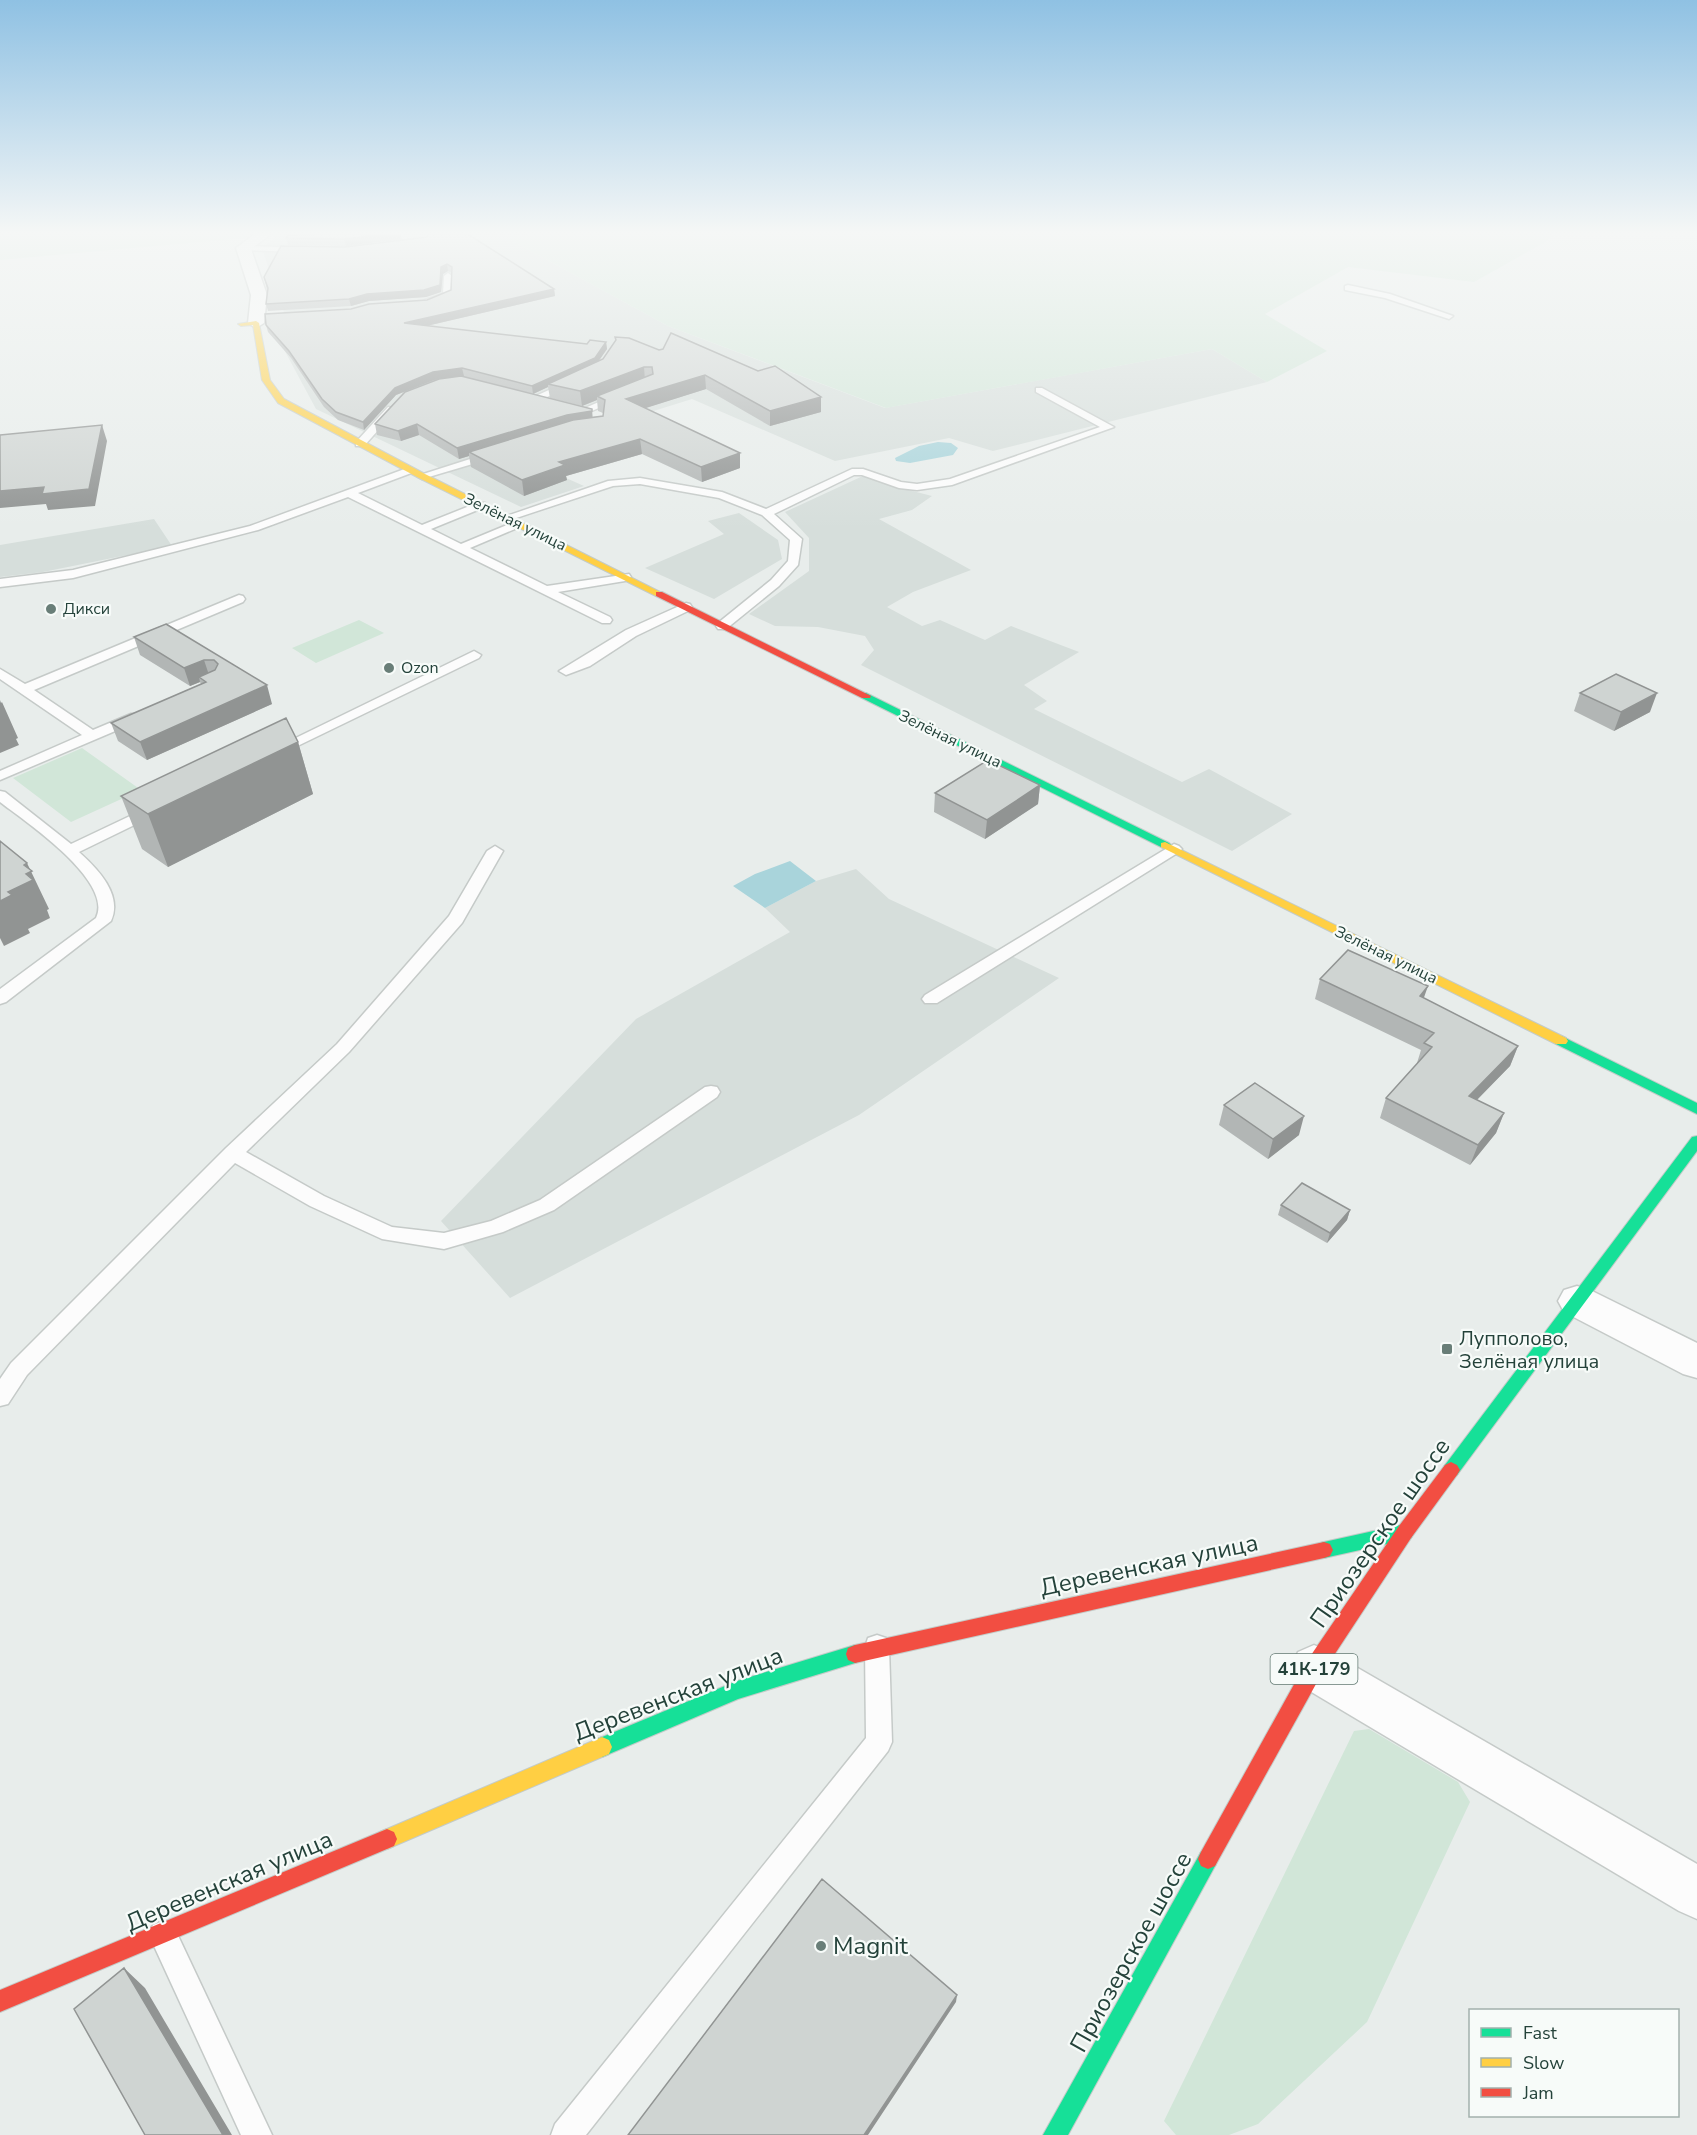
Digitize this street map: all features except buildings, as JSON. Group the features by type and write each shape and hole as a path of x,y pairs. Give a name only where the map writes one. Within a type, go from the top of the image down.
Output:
{"street":[{"name":"Зелёная улица","path":"257,331 266,380 281,401 360,444 1697,1109"},
{"name":"Приозерское шоссе","path":"1055,2135 1314,1668 1405,1532 1697,1142"},
{"path":"1576,1301 1697,1362"},
{"name":"Деревенская улица","path":"0,2001 737,1690 877,1647 1405,1532"},
{"path":"1314,1668 1697,1893"}],"lane":[{"path":"546,402 529,398 582,377"},
{"path":"766,513 852,472 863,472 898,485 917,487 952,482 1108,427 1039,390"},
{"path":"581,411 629,392"},
{"path":"360,444 402,399"},
{"path":"569,408 600,417"},
{"path":"0,583 73,574 254,528 349,493 416,473 499,453"},
{"path":"460,548 513,521 612,483 640,481 723,495 766,513 796,539 794,562 775,583 722,626"},
{"path":"349,493 606,620"},
{"path":"422,529 481,505"},
{"path":"546,590 625,577"},
{"path":"0,589 23,580"},
{"path":"24,689 239,599"},
{"path":"566,672 585,663 631,633 686,607"},
{"path":"266,756 474,655"},
{"path":"0,673 92,736"},
{"path":"0,776 146,713"},
{"path":"0,795 71,850 99,884 108,908 103,921 0,998"},
{"path":"71,850 171,802"},
{"path":"931,999 1174,849"},
{"path":"0,1397 19,1369 233,1153 343,1048 456,919 495,851"},
{"path":"233,1153 317,1201 388,1234 444,1240 496,1227 547,1205 711,1092"},
{"path":"566,2135 879,1742 877,1647"},
{"path":"162,1934 257,2135"}],"shaded area":[{"path":"292,331 680,331 885,408 1212,349 1267,382 993,451 949,438 835,461 692,399 644,414 601,409 581,412 492,445 584,486 521,507 316,409 281,344 297,341"},
{"path":"865,475 893,486 932,496 912,510 879,519 971,570 913,592 887,607 922,626 940,620 985,640 1011,626 1079,652 1024,685 1047,701 1034,709 1182,782 1209,769 1292,814 1232,851 861,665 874,650 865,636 818,627 775,626 749,614 809,571 809,538 785,512"},
{"path":"739,513 778,540 782,559 714,599 645,568 724,534 708,521"},
{"path":"154,519 172,546 43,572 0,577 0,545"},
{"path":"856,869 889,899 1059,978 859,1115 510,1298 441,1221 636,1019 790,932 765,908 816,881"}],"green space":[{"path":"680,331 1293,331 1327,351 1267,382 1212,349 886,408"},
{"path":"359,620 384,633 316,663 292,648"},
{"path":"82,748 141,790 71,822 13,778"},
{"path":"1369,1729 1458,1782 1470,1802 1367,2022 1258,2124 1229,2135 1176,2135 1164,2121 1354,1731"}],"water":[{"path":"938,442 951,443 958,448 953,455 910,463 896,461 895,458 919,446"},
{"path":"790,861 816,881 765,908 733,886 755,874"}],"traffic: fast":[{"path":"866,696 1165,845"},
{"path":"1561,1041 1697,1109"},
{"path":"1451,1470 1697,1141"},
{"path":"1324,1550 1405,1532"},
{"path":"602,1747 737,1690 855,1654"},
{"path":"1055,2135 1208,1859"}],"traffic: slow":[{"path":"257,331 266,380 281,401 422,476 659,594"},
{"path":"1165,845 1561,1041"},
{"path":"387,1839 602,1747"}],"traffic: jam":[{"path":"659,594 866,696"},
{"path":"1208,1859 1314,1668 1405,1532 1451,1470"},
{"path":"855,1654 1324,1550"},
{"path":"0,2001 387,1839"}],"place":[{"name":"Дикси","path":"51,609"},
{"name":"Ozon","path":"389,668"},
{"name":"Лупполово, Зелёная улица","path":"1447,1349"},
{"name":"Magnit","path":"821,1946"}]}
